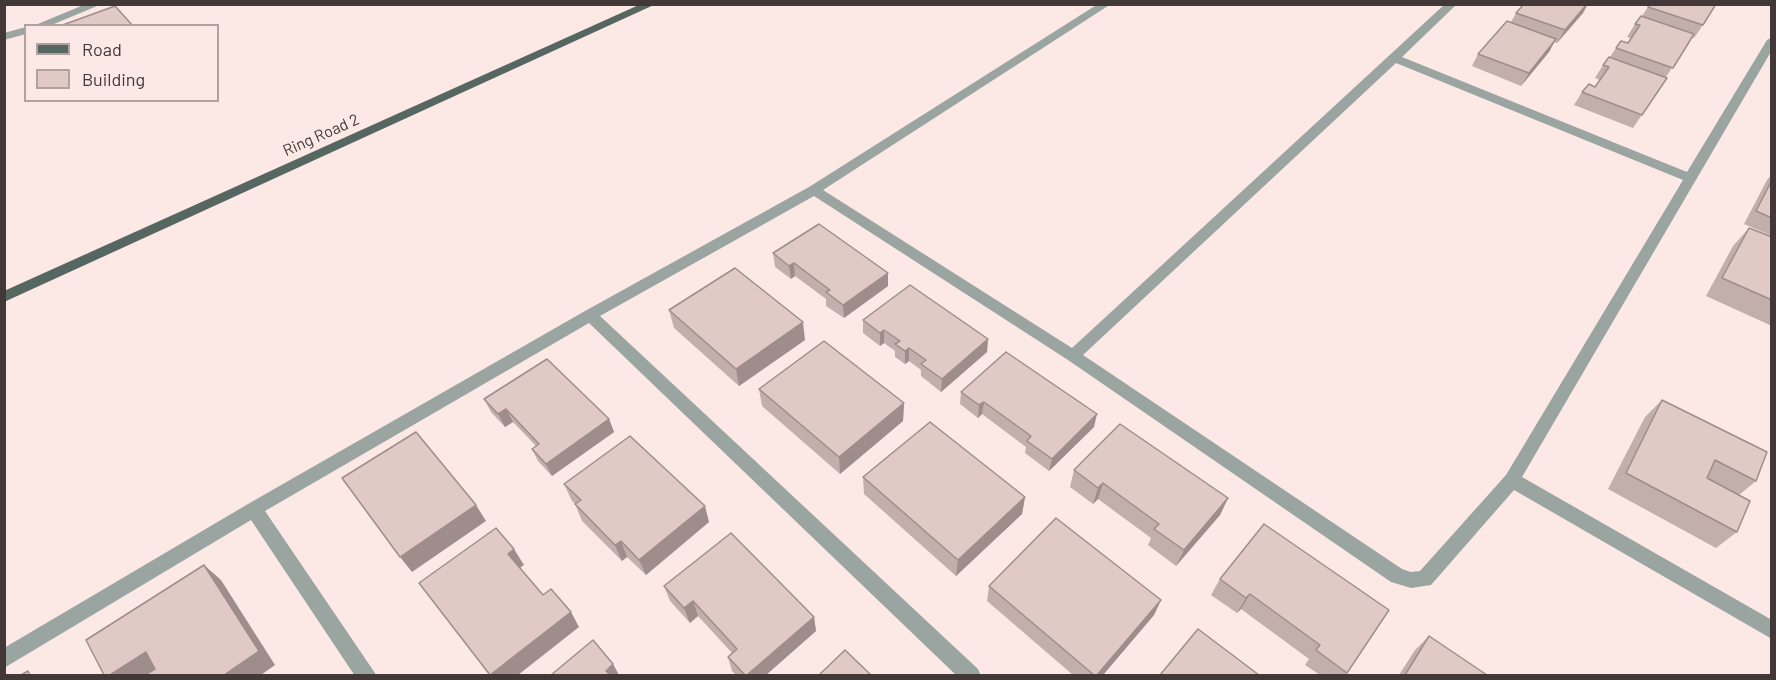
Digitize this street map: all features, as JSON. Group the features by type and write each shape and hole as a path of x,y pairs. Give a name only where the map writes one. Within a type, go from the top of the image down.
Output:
{"main road":[{"name":"Ring Road 2","path":"4,297 651,4"}],"street":[{"path":"43,24 97,4"},
{"path":"4,659 254,509 590,315 814,190 1106,4"},
{"path":"1073,356 1452,4"},
{"path":"4,37 24,31"},
{"path":"814,190 1073,356 1388,570 1404,578 1425,579 1512,480 1772,40"},
{"path":"1394,58 1690,178"},
{"path":"590,315 971,675"},
{"path":"1512,480 1772,630"},
{"path":"254,509 367,675"}],"building":[{"path":"1524,4 1587,4 1565,30 1516,13"},
{"path":"1650,4 1716,4 1703,25 1648,7"},
{"path":"115,6 131,24 66,24"},
{"path":"1641,16 1694,34 1673,68 1616,48 1621,41 1628,43 1640,25 1635,24"},
{"path":"1507,21 1556,39 1529,73 1478,54"},
{"path":"1609,57 1667,78 1642,115 1582,92 1589,84 1595,87 1609,67 1603,65"},
{"path":"1772,180 1772,218 1756,211"},
{"path":"819,224 888,273 843,305 826,292 830,290 794,263 789,266 773,253"},
{"path":"1749,228 1772,237 1772,300 1722,278"},
{"path":"735,268 803,322 736,369 669,310"},
{"path":"910,285 988,339 942,379 921,364 926,360 909,348 905,351 895,344 900,341 884,330 880,333 863,320"},
{"path":"824,341 904,403 839,457 759,389"},
{"path":"1006,352 1097,414 1052,459 1027,441 1031,436 984,402 979,405 961,392"},
{"path":"547,359 609,419 546,464 532,449 539,444 506,409 498,414 484,399"},
{"path":"1662,400 1767,452 1756,481 1715,460 1707,478 1750,501 1737,532 1626,473"},
{"path":"930,422 1025,497 958,560 863,477"},
{"path":"1120,424 1228,498 1184,550 1154,529 1159,524 1103,483 1098,488 1074,470"},
{"path":"416,432 476,505 400,557 342,478"},
{"path":"630,436 705,506 639,560 621,541 615,545 575,504 581,500 564,484"},
{"path":"1056,518 1161,600 1097,675 1094,675 989,586"},
{"path":"1264,524 1389,610 1347,673 1316,650 1320,645 1250,594 1246,598 1220,579"},
{"path":"496,528 514,549 508,554 543,595 551,589 571,612 490,675 419,583"},
{"path":"731,533 814,617 747,675 728,657 737,649 693,601 684,608 664,586"},
{"path":"204,565 259,651 224,675 145,675 155,669 146,652 110,675 104,675 86,640"},
{"path":"1198,629 1259,675 1160,675"},
{"path":"1429,636 1487,675 1405,675"},
{"path":"593,640 613,664 606,671 610,675 551,675"},
{"path":"845,650 871,675 819,675"}]}
